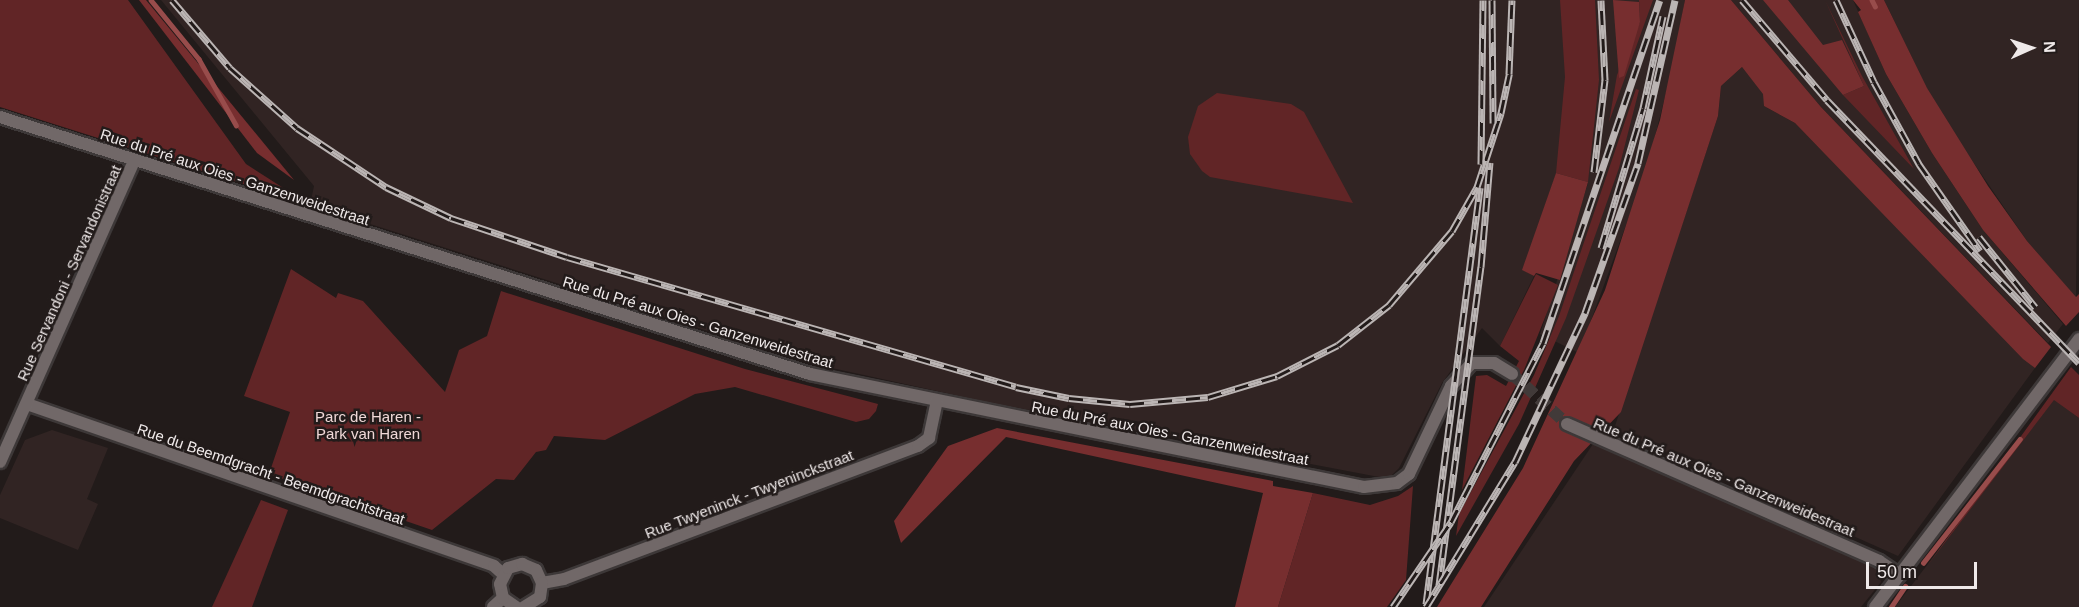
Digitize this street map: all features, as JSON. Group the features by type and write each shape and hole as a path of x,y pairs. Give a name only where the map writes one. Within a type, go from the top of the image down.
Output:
{"street":[{"name":"Rue du Pré aux Oies - Ganzenweidestraat","path":"0,117 753,358 937,401 1379,488 1397,483 1409,474 1461,371 1472,363 1494,363 1512,374"},
{"name":"Rue Servandoni - Servandonistraat","path":"0,462 134,161"},
{"path":"1875,607 2079,339"},
{"name":"Rue Twyeninck - Twyeninckstraat","path":"542,583 564,579 918,446 929,438 937,401"},
{"name":"Rue du Beemdgracht - Beemdgrachtstraat","path":"27,404 494,566 503,574"},
{"name":"Rue du Pré aux Oies - Ganzenweidestraat","path":"1567,424 1880,561 1900,574"},
{"path":"516,607 503,598 500,589 503,574 522,564 536,570 542,583 540,597 524,607"},
{"path":"493,607 503,598"}],"shaded area":[{"path":"139,0 146,0 294,180 257,153"},
{"path":"161,0 1685,0 1672,69 1647,168 1579,353 1540,334 1588,183 1556,174 1523,270 1534,276 1500,346 1482,328 1442,383 1399,468 1391,476 1379,477 987,402 809,363 310,205 314,186"},
{"path":"1613,0 1639,2 1640,22 1624,76 1619,78"},
{"path":"1685,0 1731,0 1821,107 2051,347 2035,368 2023,359 1795,123 1764,106 1763,94 1742,67 1721,86 1718,116 1621,412 1574,461 1481,607 1437,607 1523,468 1605,290 1660,120"},
{"path":"1731,0 1853,0 1886,74 1932,153 1983,230 2063,324 2048,343 1821,107"},
{"path":"1763,0 1788,0 1823,45 1842,40 1864,86 1843,95"},
{"path":"1853,0 1884,0 1927,88 1988,186 2027,241 2076,297 2079,294 2079,312 2066,326 1983,230 1932,153 1886,74 1858,12 1861,10"},
{"path":"1884,0 2079,0 2076,298 2027,241 1958,140 1927,89"},
{"path":"1742,67 1764,94 1764,106 1795,123 2035,368 1898,556 1614,429 1718,116 1721,86"},
{"path":"1556,173 1588,182 1560,280 1536,273 1534,276 1522,270"},
{"path":"2054,399 2079,418 2079,607 1895,607"},
{"path":"997,428 1273,481 1273,486 1313,493 1278,607 1235,607 1263,493 1006,437 901,543 894,521 948,446"},
{"path":"52,430 108,448 87,499 98,504 78,550 0,518 0,495 25,440"},
{"path":"1593,444 1876,565 1881,582 1861,607 1484,607"}],"green space":[{"path":"0,0 128,0 246,164 310,205 0,107"},
{"path":"1560,0 1595,0 1599,80 1588,182 1556,173 1565,77"},
{"path":"1639,0 1653,0 1609,122 1617,75 1640,22"},
{"path":"1825,0 1862,76 1914,169 1843,95 1864,86"},
{"path":"1636,89 1639,90 1619,168 1566,318 1519,424 1456,536 1459,514 1534,375 1559,316"},
{"path":"1217,93 1291,104 1304,112 1353,203 1210,177 1202,171 1190,154 1188,137 1198,106"},
{"name":"Parc de Haren - Park van Haren","path":"291,269 336,298 338,293 363,301 445,392 459,350 487,336 501,291 745,369 878,404 876,411 869,419 856,422 735,387 695,394 605,440 554,436 546,450 536,452 514,480 496,479 432,530 269,474 290,412 244,396"},
{"path":"1536,274 1558,285 1524,370 1462,490 1476,376 1487,375 1506,386 1519,361 1500,346"},
{"path":"2071,367 2079,375 2079,418 2054,400 1927,566"},
{"path":"1413,486 1406,580 1387,607 1278,607 1313,493 1370,505 1398,496"},
{"path":"261,500 288,510 252,607 212,607"}],"waterway":[{"path":"151,0 199,59 236,125"},
{"path":"1872,0 1875,6"},
{"path":"1923,563 2020,439"},
{"path":"1891,607 1905,586"}],"tunnel":[{"path":"1512,374 1567,424"}],"railway":[{"path":"172,0 230,68 297,128 386,187 451,218 567,257 1016,387 1069,398 1130,404 1208,397 1277,376 1338,345 1389,305 1452,231 1477,187 1501,113 1509,74 1512,0"},
{"path":"1481,164 1483,0"},
{"path":"1492,0 1493,123"},
{"path":"1594,172 1605,80 1601,0"},
{"path":"1393,607 1451,522 1543,343 1660,0"},
{"path":"1426,607 1515,462 1585,313 1638,163 1675,0"},
{"path":"1742,0 1827,100 2079,363"},
{"path":"1836,0 1874,82 1919,164 1980,251"},
{"path":"1601,248 1643,108 1663,16"},
{"path":"1439,585 1481,267 1490,162"},
{"path":"1426,604 1480,187"},
{"path":"1979,237 2035,307"}]}
